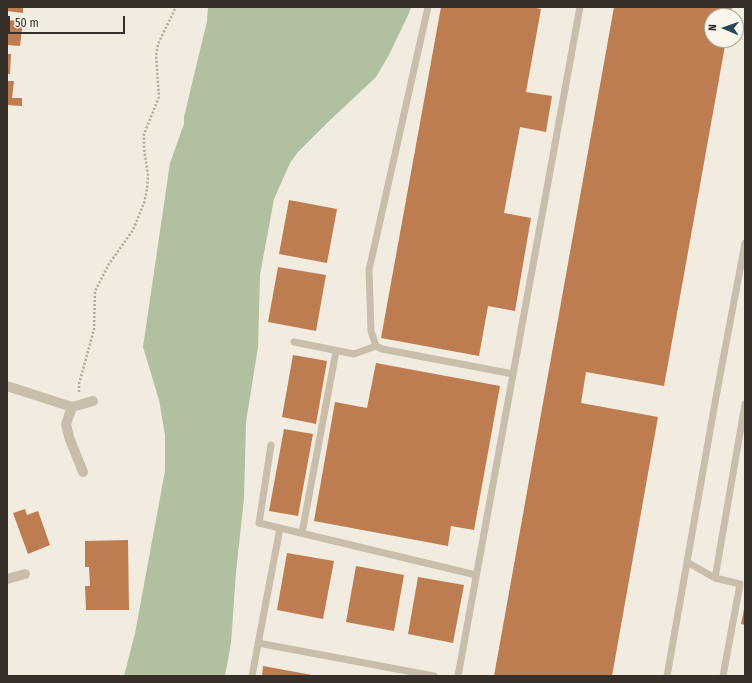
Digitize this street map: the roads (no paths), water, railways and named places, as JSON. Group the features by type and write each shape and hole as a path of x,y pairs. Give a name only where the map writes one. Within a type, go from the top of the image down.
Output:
{"street":[{"path":"7,386 75,406 93,401"},
{"path":"75,406 67,419 67,430 83,472"},
{"path":"7,579 25,574"}],"lane":[{"path":"428,7 369,270 371,331 376,346 382,349 513,374"},
{"path":"458,676 580,7"},
{"path":"667,676 745,243"},
{"path":"294,342 354,354 376,346"},
{"path":"302,533 336,351"},
{"path":"715,578 745,404"},
{"path":"271,445 259,523 476,575"},
{"path":"252,676 280,528"},
{"path":"687,562 715,578 740,584 723,676"},
{"path":"258,643 434,676"}]}
